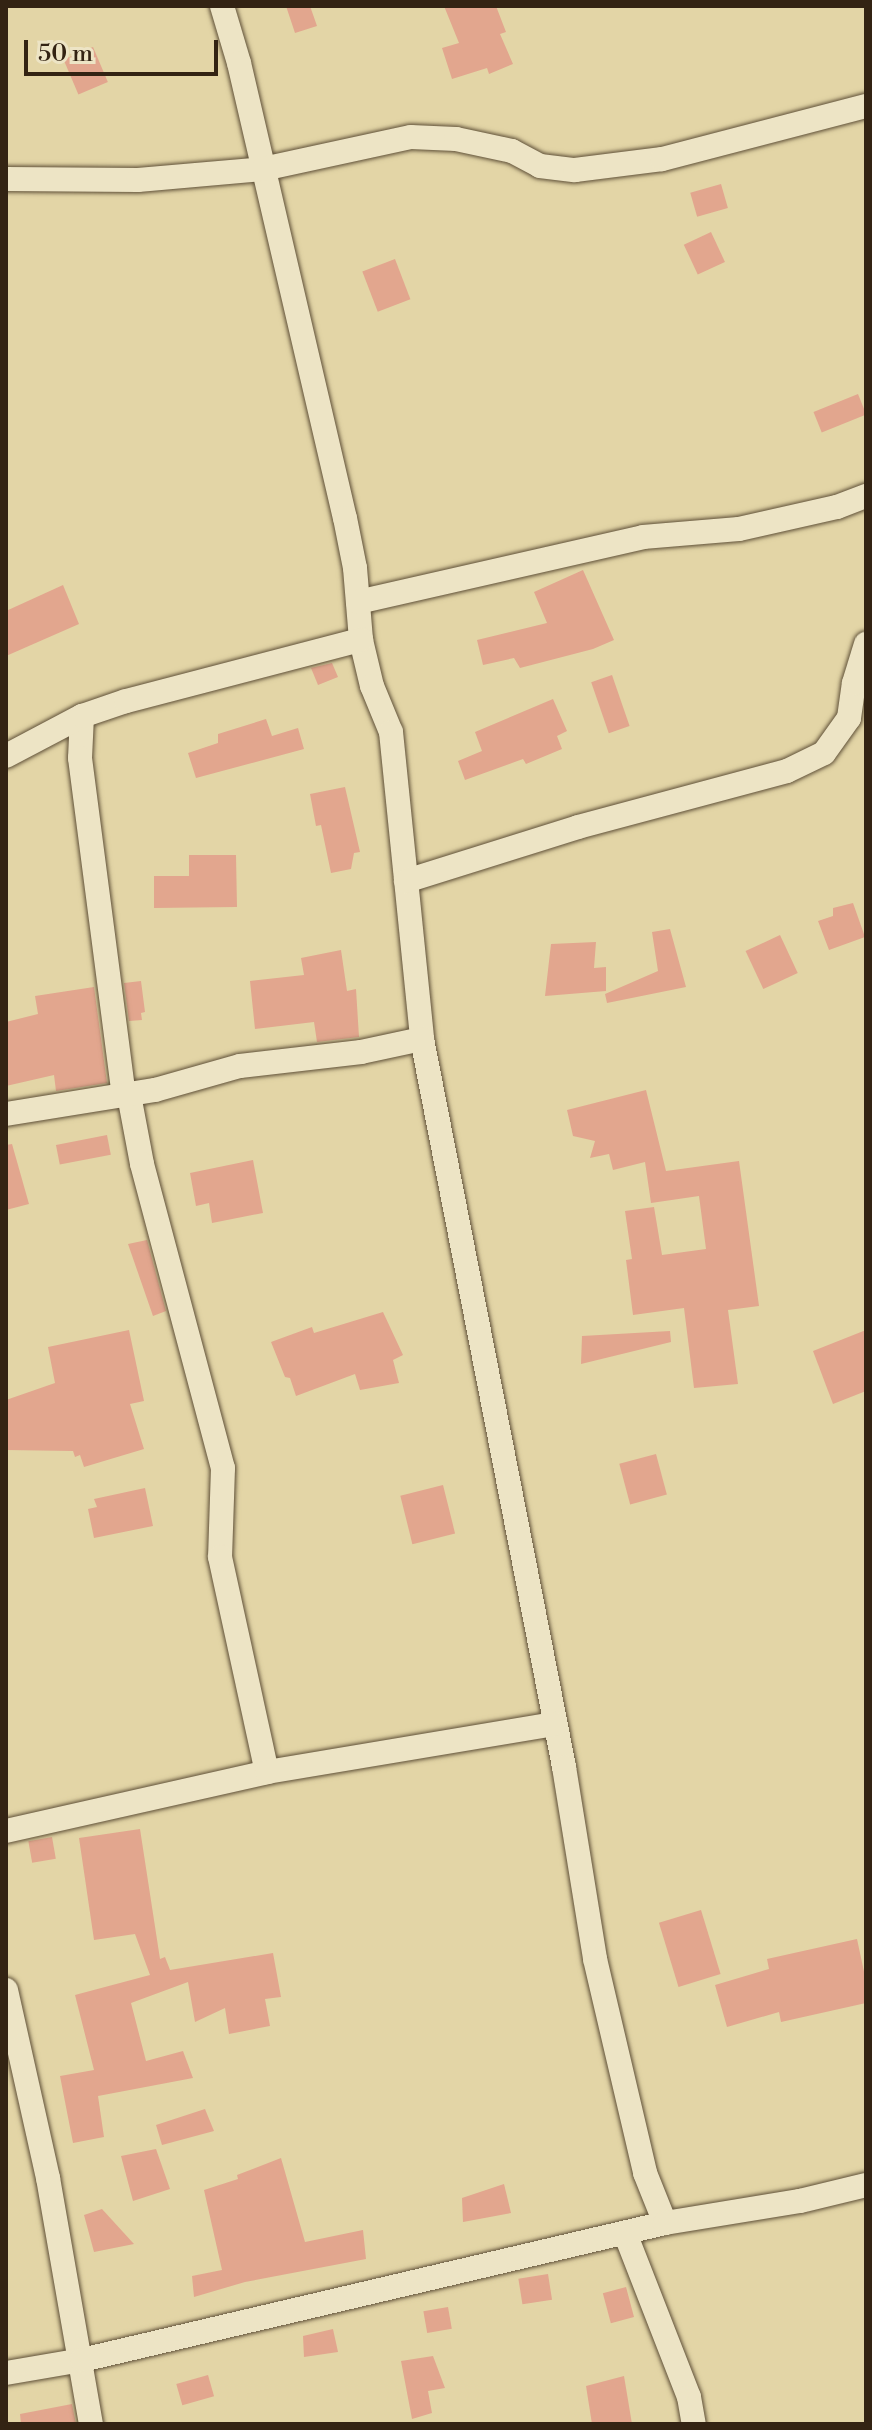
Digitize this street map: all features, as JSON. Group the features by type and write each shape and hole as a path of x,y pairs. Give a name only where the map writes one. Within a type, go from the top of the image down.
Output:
{"street":[{"path":"222,6 239,63 345,518 361,640 372,686 391,732 422,1039 555,1724 595,1959 645,2173 665,2223"},
{"path":"6,179 138,180 263,169 411,137 456,139 512,151 540,166 575,170 662,159 866,106"},
{"path":"358,602 643,537 739,529 837,507 866,496"},
{"path":"6,756 82,716 126,701 361,640"},
{"path":"406,881 578,827 787,771 824,753 849,718 854,683 866,644"},
{"path":"82,716 80,758 126,1096 223,1468 220,1557 267,1772"},
{"path":"6,1114 126,1096 240,1066 361,1052 422,1039"},
{"path":"6,1831 267,1772 555,1724"},
{"path":"6,1990 48,2178 91,2424"},
{"path":"6,2373 82,2360 665,2223 800,2201 866,2185"},
{"path":"625,2233 689,2397 694,2424"}],"building":[{"path":"286,6 310,6 317,26 295,33"},
{"path":"444,6 496,6 506,32 500,34 513,64 489,74 487,68 452,79 442,48 459,43"},
{"path":"93,47 108,82 78,94 64,60"},
{"path":"721,184 728,208 697,217 690,193"},
{"path":"711,232 725,262 698,275 684,245"},
{"path":"395,259 410,299 378,312 362,272"},
{"path":"858,394 866,414 822,432 813,412"},
{"path":"583,570 614,640 593,649 520,668 514,658 483,665 477,640 547,623 534,592"},
{"path":"63,585 79,624 6,656 6,611"},
{"path":"332,663 338,677 318,685 311,668"},
{"path":"612,675 630,726 609,733 591,682"},
{"path":"553,699 567,731 557,736 562,749 526,764 523,759 465,780 458,761 482,751 475,732"},
{"path":"266,719 272,736 298,728 304,749 196,778 188,753 218,743 218,734"},
{"path":"345,787 360,852 354,853 351,869 331,873 321,825 316,826 310,794"},
{"path":"189,855 236,855 237,907 154,908 154,876 189,876"},
{"path":"853,903 865,937 829,950 818,921 833,916 833,908"},
{"path":"670,929 686,987 607,1003 605,994 658,971 652,932"},
{"path":"780,935 798,973 763,989 746,951"},
{"path":"596,942 594,968 606,967 606,991 545,996 551,944"},
{"path":"341,950 347,991 356,989 359,1037 317,1042 314,1022 255,1029 250,981 304,975 301,958"},
{"path":"141,981 145,1012 141,1013 142,1020 129,1021 124,983"},
{"path":"94,987 107,1083 56,1091 54,1075 6,1086 6,1022 38,1014 35,996"},
{"path":"646,1090 666,1171 739,1161 759,1306 728,1310 738,1384 694,1388 684,1308 633,1315 626,1260 632,1259 625,1211 654,1207 662,1255 706,1249 699,1196 651,1203 645,1162 613,1170 609,1154 590,1158 595,1141 573,1136 567,1110"},
{"path":"107,1135 111,1155 60,1165 56,1145"},
{"path":"12,1144 29,1204 6,1210 6,1145"},
{"path":"253,1160 263,1213 212,1223 209,1203 196,1206 190,1173"},
{"path":"147,1240 166,1311 153,1316 128,1244"},
{"path":"383,1312 403,1355 393,1360 399,1383 360,1390 355,1374 296,1396 271,1342 312,1327 314,1333"},
{"path":"129,1330 144,1401 130,1404 144,1449 84,1467 80,1455 75,1457 73,1451 6,1450 6,1400 55,1383 48,1347"},
{"path":"866,1330 866,1391 833,1404 813,1351"},
{"path":"670,1331 671,1342 581,1364 582,1336"},
{"path":"656,1454 667,1495 630,1504 619,1464"},
{"path":"443,1485 455,1534 412,1544 400,1496"},
{"path":"145,1488 153,1526 94,1538 88,1509 97,1507 94,1499"},
{"path":"140,1829 160,1959 165,1957 170,1970 273,1953 281,1997 265,1999 270,2026 229,2034 225,2008 195,2022 188,1982 131,2003 146,2061 183,2051 193,2078 98,2096 104,2137 73,2143 60,2076 94,2070 75,1995 150,1975 135,1934 94,1940 79,1838"},
{"path":"52,1837 56,1859 32,1863 28,1841"},
{"path":"701,1910 721,1974 679,1987 659,1923"},
{"path":"857,1939 866,1981 866,2003 781,2022 779,2012 727,2027 715,1985 769,1969 767,1959"},
{"path":"205,2109 214,2131 162,2145 156,2125"},
{"path":"156,2149 170,2189 133,2201 121,2156"},
{"path":"281,2158 305,2242 363,2230 366,2259 245,2282 194,2297 192,2276 222,2270 204,2190 238,2179 237,2175"},
{"path":"504,2184 511,2213 463,2222 462,2198"},
{"path":"102,2209 134,2244 94,2252 84,2215"},
{"path":"548,2274 552,2300 522,2304 518,2279"},
{"path":"626,2287 634,2317 611,2323 603,2293"},
{"path":"448,2307 452,2329 427,2333 423,2311"},
{"path":"333,2329 338,2352 304,2357 303,2336"},
{"path":"433,2356 445,2388 428,2391 432,2413 412,2419 401,2361"},
{"path":"208,2375 214,2396 182,2405 176,2384"},
{"path":"624,2376 632,2424 592,2424 586,2386"},
{"path":"72,2404 76,2424 21,2424 20,2414"}]}
